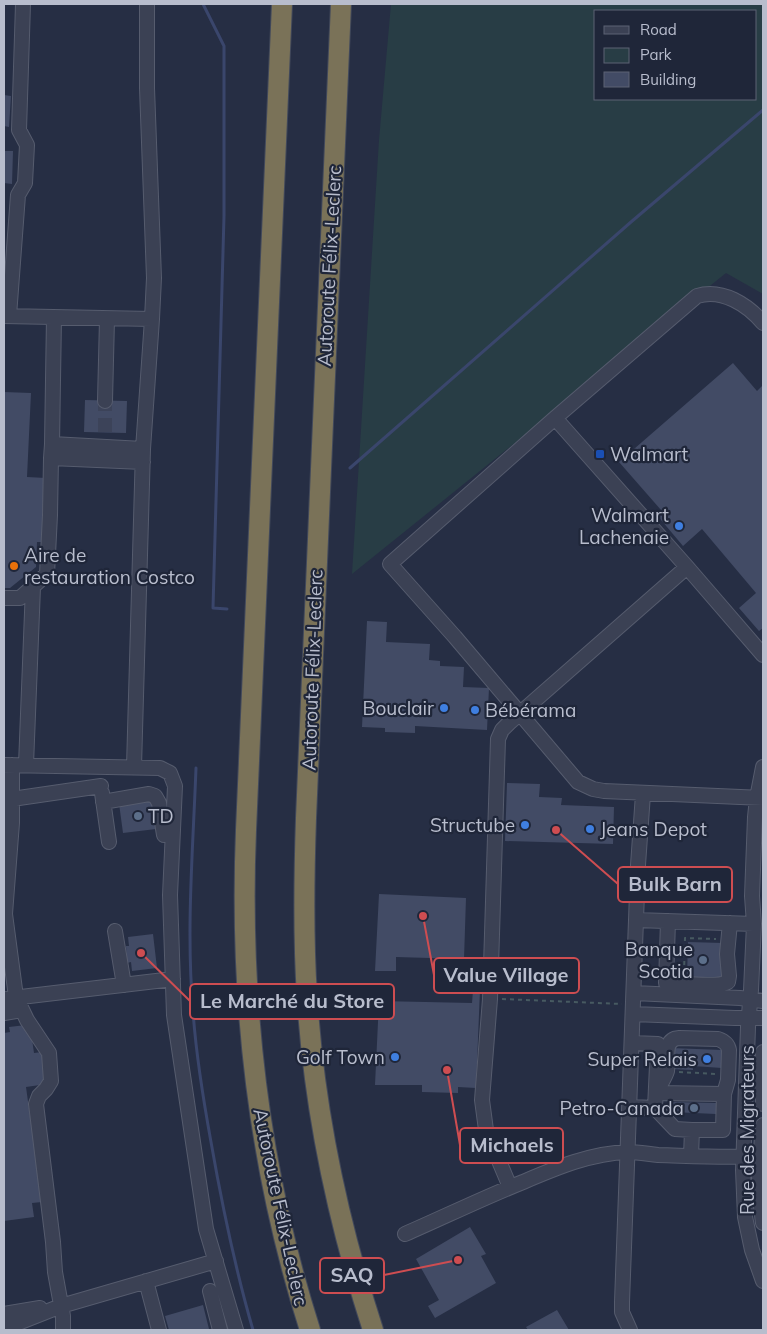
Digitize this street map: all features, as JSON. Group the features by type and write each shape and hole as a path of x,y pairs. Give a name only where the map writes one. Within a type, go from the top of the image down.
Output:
{"highway":[{"name":"Autoroute Félix-Leclerc","path":"282,4 246,838 244,932 247,995 264,1143 292,1270 310,1330"},
{"name":"Autoroute Félix-Leclerc","path":"341,4 305,847 304,931 311,1043 324,1137 347,1242 373,1330"},
{"path":"338,55 347,4"},
{"path":"292,1270 306,1330"}],"street":[{"path":"23,4 19,130 27,146 25,183 18,196 6,316 152,320"},
{"path":"134,767 143,455 154,278 146,88 148,4"},
{"path":"760,798 604,791 593,789 578,782 449,630 390,564 697,296 704,294 717,295 731,299 744,305 763,323"},
{"path":"4,598 20,598 47,574 54,317"},
{"path":"105,401 107,318"},
{"path":"555,418 763,655"},
{"path":"52,444 104,439 143,455"},
{"path":"51,458 143,455"},
{"path":"510,1187 486,1130 482,1100 490,999 498,739 502,730 520,713 687,567"},
{"path":"26,765 33,587"},
{"path":"63,1330 36,1104 39,1096 46,1090 51,1081 49,1053 22,1010 10,998 5,914 12,823 12,799 8,765 160,768 170,773 175,786 170,895 174,1015 206,1228 236,1330"},
{"path":"102,766 101,786 109,842"},
{"name":"Rue des Migrateurs","path":"763,767 760,798 755,817 752,896 757,1000 748,1018 743,1157 745,1218 752,1250 763,1281"},
{"path":"12,799 101,786"},
{"path":"103,802 149,794 156,796 160,803 164,835"},
{"path":"630,1330 622,1312 629,1152 632,1043 631,1004 642,794"},
{"path":"636,920 754,924"},
{"path":"668,921 666,983 722,985 728,982 729,976 727,954 730,923"},
{"path":"115,931 124,985"},
{"path":"10,998 173,979"},
{"path":"631,1004 757,1000"},
{"path":"631,1004 748,1018 763,1018"},
{"path":"4,1013 22,1010"},
{"path":"632,1043 658,1044 656,1093 656,1108 675,1129 692,1130 723,1130 724,1094 728,1080 729,1050 727,1044 718,1039 674,1038 668,1044 667,1072 656,1093"},
{"name":"Rue des Migrateurs","path":"763,1052 763,1104"},
{"path":"656,1093 724,1094"},
{"path":"630,1107 656,1108"},
{"name":"Rue des Migrateurs","path":"763,1125 759,1181 763,1223"},
{"path":"691,1156 692,1130"},
{"path":"405,1234 510,1187 576,1161 629,1152 691,1156 761,1156"},
{"path":"4,1328 61,1306 216,1261"},
{"path":"146,1280 159,1330"},
{"path":"210,1291 220,1330"},
{"path":"4,1314 61,1306"}],"path":[{"path":"684,980 686,938 717,939"},
{"path":"497,999 631,1004"},
{"path":"679,1072 718,1074"},
{"path":"692,1073 692,1080"}],"green space":[{"path":"391,4 763,4 763,294 726,273 352,574 379,140"}],"building":[{"path":"4,95 11,96 9,127 4,126"},
{"path":"4,151 13,151 12,184 4,183"},
{"path":"733,363 757,391 763,385 763,628 759,631 739,608 756,593 702,529 683,546 656,514 661,510 619,462"},
{"path":"4,392 31,393 27,477 46,478 44,542 37,542 36,567 10,588 4,588"},
{"path":"85,400 127,401 126,433 84,432"},
{"path":"367,621 387,622 386,642 430,644 429,660 440,661 440,666 464,667 463,687 489,688 487,730 415,726 415,733 385,732 385,728 362,727"},
{"path":"507,783 540,784 539,797 562,798 561,805 614,807 613,844 505,841"},
{"path":"118,796 152,798 156,829 123,833"},
{"path":"379,894 466,898 464,959 396,957 396,971 375,971"},
{"path":"153,934 157,968 132,971 131,962 127,963 126,946 129,946 128,937"},
{"path":"688,942 723,943 723,977 687,977"},
{"path":"473,990 480,990 476,1088 458,1087 458,1093 422,1092 422,1085 375,1085 379,1001 472,1003"},
{"path":"26,1025 27,1032 31,1032 34,1053 42,1052 47,1084 26,1087 42,1202 32,1203 34,1217 4,1221 4,1033 10,1032 9,1027"},
{"path":"671,1048 722,1050 722,1068 693,1066 693,1070 671,1069"},
{"path":"672,1102 716,1103 718,1105 718,1113 672,1112 669,1107"},
{"path":"470,1227 486,1254 481,1256 496,1283 435,1318 428,1306 439,1300 416,1259"},
{"path":"203,1305 209,1329 169,1330 165,1316"},
{"path":"557,1310 569,1330 528,1330 526,1327"}],"waterway":[{"path":"203,4 224,46 224,216 213,608 227,609"},
{"path":"350,468 631,222 763,110"},
{"path":"196,768 190,920 191,981 196,1044 205,1109 220,1189 235,1260 253,1330"}],"tunnel":[{"path":"105,401 105,432"}],"place":[{"name":"Walmart","path":"600,454"},
{"name":"Walmart Lachenaie","path":"679,526"},
{"name":"Aire de restauration Costco","path":"14,566"},
{"name":"Bouclair","path":"444,708"},
{"name":"Bébérama","path":"475,710"},
{"name":"TD","path":"138,816"},
{"name":"Structube","path":"525,825"},
{"name":"Jeans Depot","path":"590,829"},
{"name":"Bulk Barn","path":"556,830"},
{"name":"Value Village","path":"423,916"},
{"name":"Le Marché du Store","path":"141,953"},
{"name":"Banque Scotia","path":"703,960"},
{"name":"Golf Town","path":"395,1057"},
{"name":"Super Relais","path":"707,1059"},
{"name":"Michaels","path":"447,1070"},
{"name":"Petro-Canada","path":"694,1108"},
{"name":"SAQ","path":"458,1260"}]}
